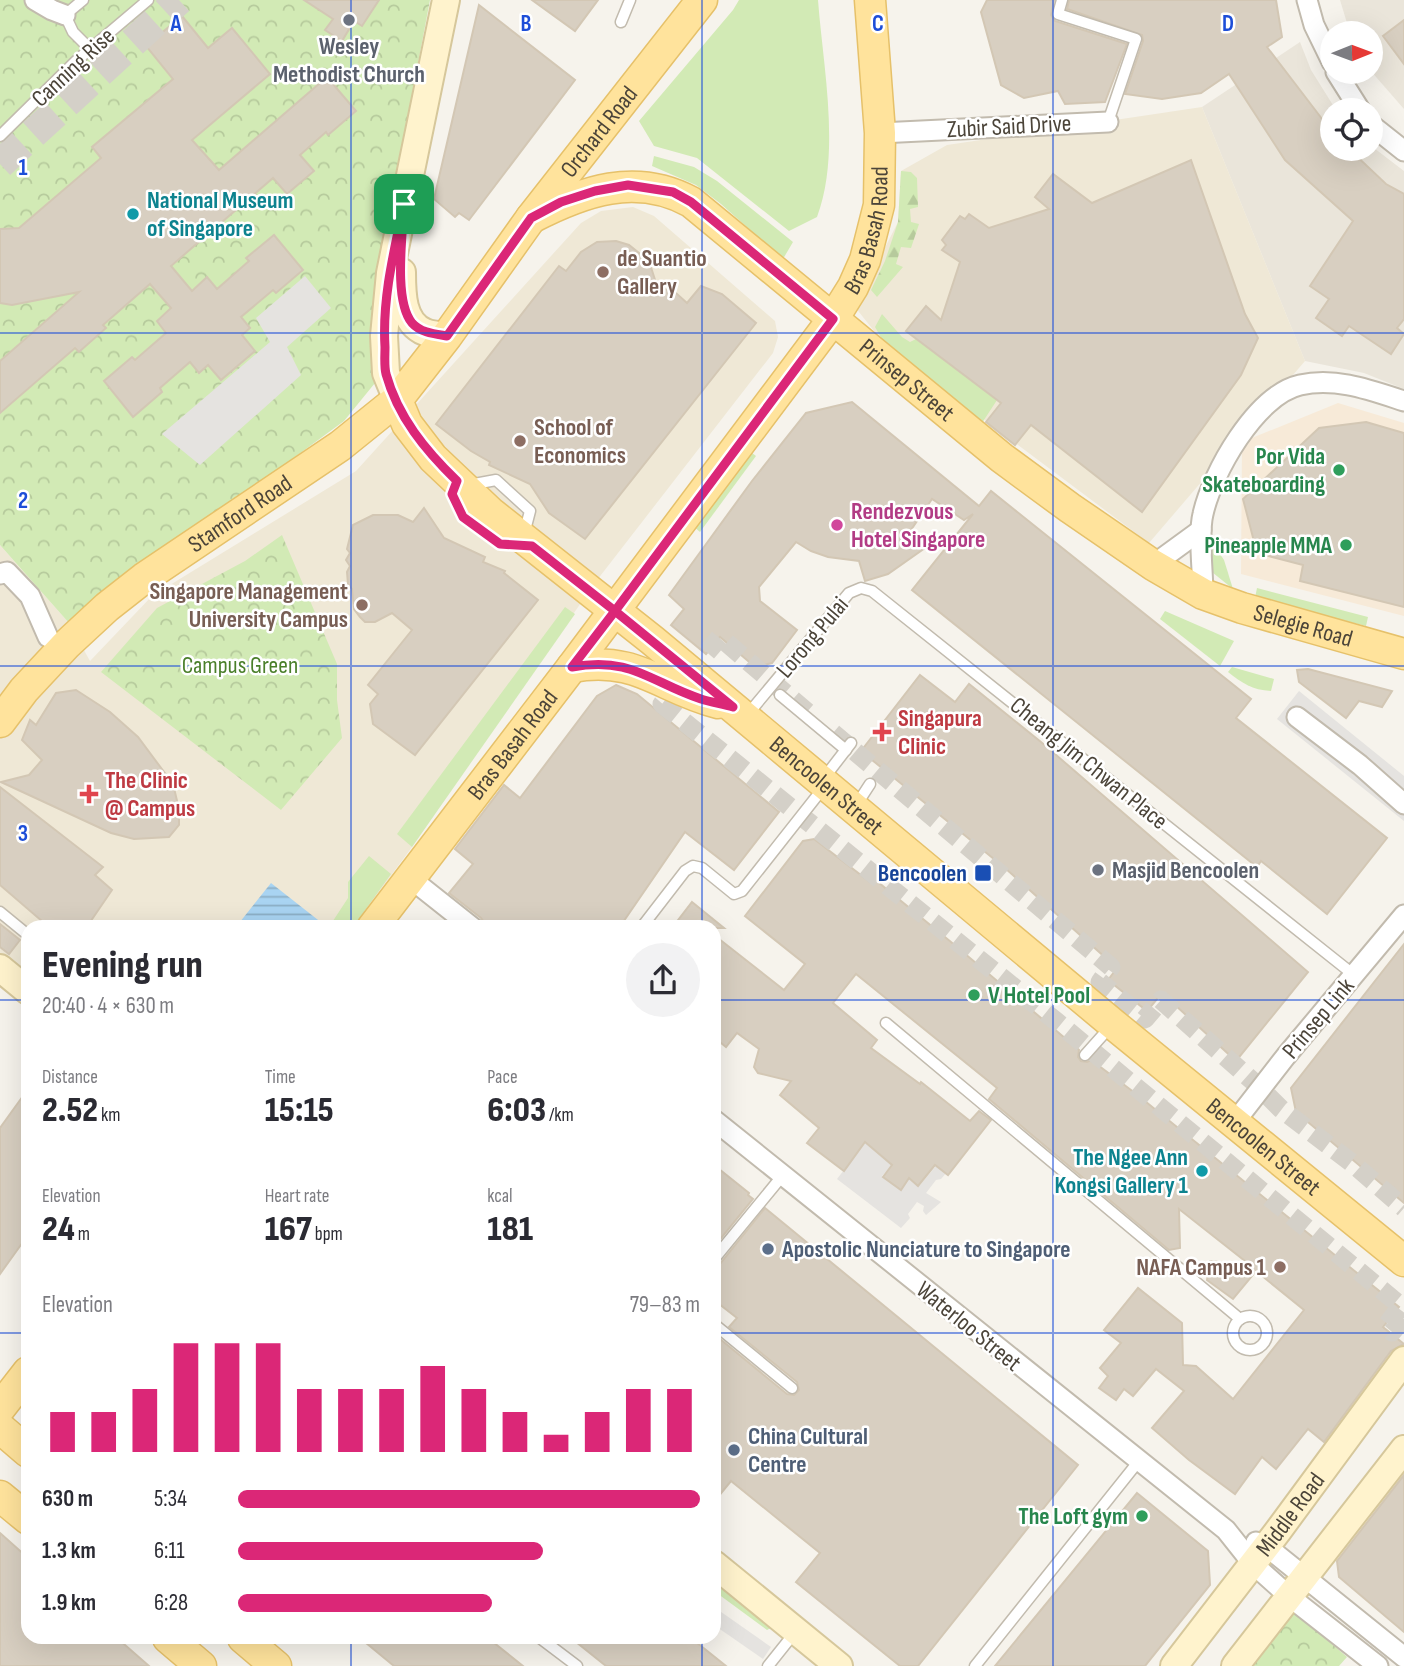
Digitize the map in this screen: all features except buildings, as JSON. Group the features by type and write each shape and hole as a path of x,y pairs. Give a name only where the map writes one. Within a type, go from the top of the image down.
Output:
{"main road":[{"path":"397,400 386,373 384,336 390,273 446,0"},
{"name":"Orchard Road","path":"397,400 447,336 531,218 702,0"},
{"name":"Bras Basah Road","path":"378,920 615,611 833,319 853,287 865,260 879,205 880,133 870,0"},
{"name":"Prinsep Street","path":"531,218 561,202 595,191 628,185 673,192 691,202 1002,458 1153,565 1203,594"},
{"path":"404,204 402,291 405,307 412,323 424,332 447,336"},
{"name":"Bencoolen Street","path":"397,400 407,424 433,458 527,542 824,783 862,796 1113,1024 1404,1261"},
{"name":"Stamford Road","path":"0,722 24,690 66,645 107,607 144,578 341,446 397,400"},
{"name":"Selegie Road","path":"1203,594 1242,608 1404,654"},
{"path":"572,667 598,663 634,668 701,699 739,712"},
{"path":"0,968 21,985"},
{"name":"Middle Road","path":"1174,1666 1404,1360"},
{"path":"0,1408 21,1381"},
{"path":"0,1428 21,1446"},
{"name":"Middle Road","path":"1235,1666 1404,1449"},
{"path":"0,1496 21,1513"},
{"path":"721,1570 839,1666"},
{"path":"175,1644 201,1666"},
{"path":"250,1644 276,1666"}],"street":[{"path":"35,0 65,15"},
{"path":"1307,0 1320,37"},
{"name":"Zubir Said Drive","path":"880,133 1108,122"},
{"path":"1383,134 1404,151"},
{"path":"1203,594 1202,514 1219,472 1235,443 1261,410 1297,385 1322,382 1350,384 1404,401"},
{"path":"1153,565 1201,530"},
{"path":"0,574 7,572 30,596 48,637"},
{"path":"1297,717 1360,765 1404,804"},
{"path":"410,878 463,920"},
{"name":"Prinsep Link","path":"1234,1122 1404,915"},
{"name":"Waterloo Street","path":"721,1126 1138,1462 1259,1555 1378,1666"},
{"name":"Waterloo Street","path":"1297,1588 1404,1657"}],"lane":[{"path":"83,0 65,15 73,32 90,49"},
{"name":"Canning Rise","path":"0,136 90,49 148,0"},
{"path":"621,22 630,0"},
{"name":"Zubir Said Drive","path":"1062,0 1058,14 1136,39 1108,122"},
{"name":"Lorong Pulai","path":"739,712 854,589 866,589 891,604"},
{"name":"Cheang Jim Chwan Place","path":"891,604 1354,975"},
{"path":"647,920 685,871 693,866 702,868 734,894 742,891 849,746 780,695"},
{"path":"0,912 21,928"},
{"path":"887,1023 1100,1197 1240,1320"},
{"path":"1086,1055 1113,1024"},
{"path":"721,1250 783,1175"},
{"path":"721,1330 792,1388"},
{"path":"975,1666 1138,1462"},
{"path":"768,1666 796,1631"},
{"path":"548,1644 578,1666"}],"shaded area":[{"path":"1340,0 1404,0 1404,109 1382,84 1383,21 1346,21"},
{"path":"1300,42 1311,70 1328,98 1320,98 1320,161 1383,161 1383,155 1404,171 1404,389 1364,373 1305,361 1202,107"},
{"path":"1202,107 1305,361 1149,543 886,346 855,307 898,222 901,171 947,145"},
{"name":"Singapore Management University Campus","path":"633,207 654,216 775,321 778,337 773,353 594,584 412,847 358,920 21,920 21,996 0,976 0,545 69,623 90,661 152,596 356,471 581,223 601,211"},
{"path":"305,276 331,308 287,347 301,375 200,465 162,434 270,342 256,318"},
{"path":"1338,403 1404,423 1404,616 1241,574 1242,442"},
{"path":"1299,691 1404,776 1404,821 1277,719"},
{"path":"883,1120 894,1134 879,1155 892,1165 882,1176 900,1189 910,1177 920,1185 936,1166 947,1172 941,1179 936,1180 926,1193 941,1202 926,1215 924,1206 917,1202 908,1214 910,1218 901,1228 837,1179"},
{"path":"721,1612 771,1647 763,1659 721,1630"}],"green space":[{"path":"0,0 430,0 374,295 375,383 344,421 69,623 0,545"},
{"path":"739,0 818,0 828,110 828,166 817,217 789,231 697,158 654,146 639,121"},
{"path":"654,156 694,167 717,181 793,242 783,259 696,185 652,166"},
{"path":"901,171 911,172 917,178 918,207 910,209 911,222 919,224 911,248 901,247 896,264 903,267 877,297 871,290 885,261 898,222"},
{"path":"882,314 902,337 910,342 916,339 997,400 982,423 886,346 875,327"},
{"path":"748,450 756,456 700,532 693,526"},
{"name":"Campus Green","path":"282,535 337,664 337,700 342,738 281,810 101,672 157,608 245,561"},
{"path":"1210,539 1224,560 1233,589 1207,568"},
{"path":"1257,588 1368,617 1366,626 1255,598"},
{"path":"565,607 575,614 412,847 397,834"},
{"path":"1165,611 1234,641 1220,666 1160,619"},
{"path":"1232,667 1274,679 1271,691 1243,683 1228,672"},
{"path":"369,856 391,874 358,920 334,920 348,898 348,882"},
{"path":"721,1584 777,1625 767,1630 721,1596"},
{"path":"1279,1598 1347,1657 1339,1666 1222,1666"}],"water":[{"path":"271,883 318,920 242,920"}],"tunnel":[{"path":"0,164 179,0"},
{"path":"807,712 720,637 662,704 1057,1022 1401,1306 1386,1326 1392,1332 1404,1318"},
{"path":"833,733 1111,967 1100,982 1145,1019 1161,1000 1281,1109 1352,1163 1404,1208"}],"place":[{"name":"Wesley Methodist Church","path":"349,20"},
{"name":"National Museum of Singapore","path":"133,214"},
{"name":"de Suantio Gallery","path":"603,272"},
{"name":"School of Economics","path":"520,441"},
{"name":"Por Vida Skateboarding","path":"1339,470"},
{"name":"Rendezvous Hotel Singapore","path":"837,525"},
{"name":"Pineapple MMA","path":"1346,545"},
{"name":"Singapore Management University Campus","path":"362,605"},
{"name":"Singapura Clinic","path":"882,732"},
{"name":"The Clinic @ Campus","path":"89,794"},
{"name":"Masjid Bencoolen","path":"1098,870"},
{"name":"Bencoolen","path":"983,873"},
{"name":"V Hotel Pool","path":"974,995"},
{"name":"The Ngee Ann Kongsi Gallery 1","path":"1202,1171"},
{"name":"Apostolic Nunciature to Singapore","path":"768,1249"},
{"name":"NAFA Campus 1","path":"1280,1267"},
{"name":"China Cultural Centre","path":"734,1450"},
{"name":"The Loft gym","path":"1142,1516"}],"route":[{"path":"404,204 390,273 384,336 386,373 407,424 433,458 457,481 452,494 460,514 500,544 532,546 615,611 572,667 598,663 634,668 701,699 733,707 615,611 833,319 691,202 673,192 628,185 595,191 561,202 531,218 447,336 424,332 412,323 402,291 404,204"}]}
